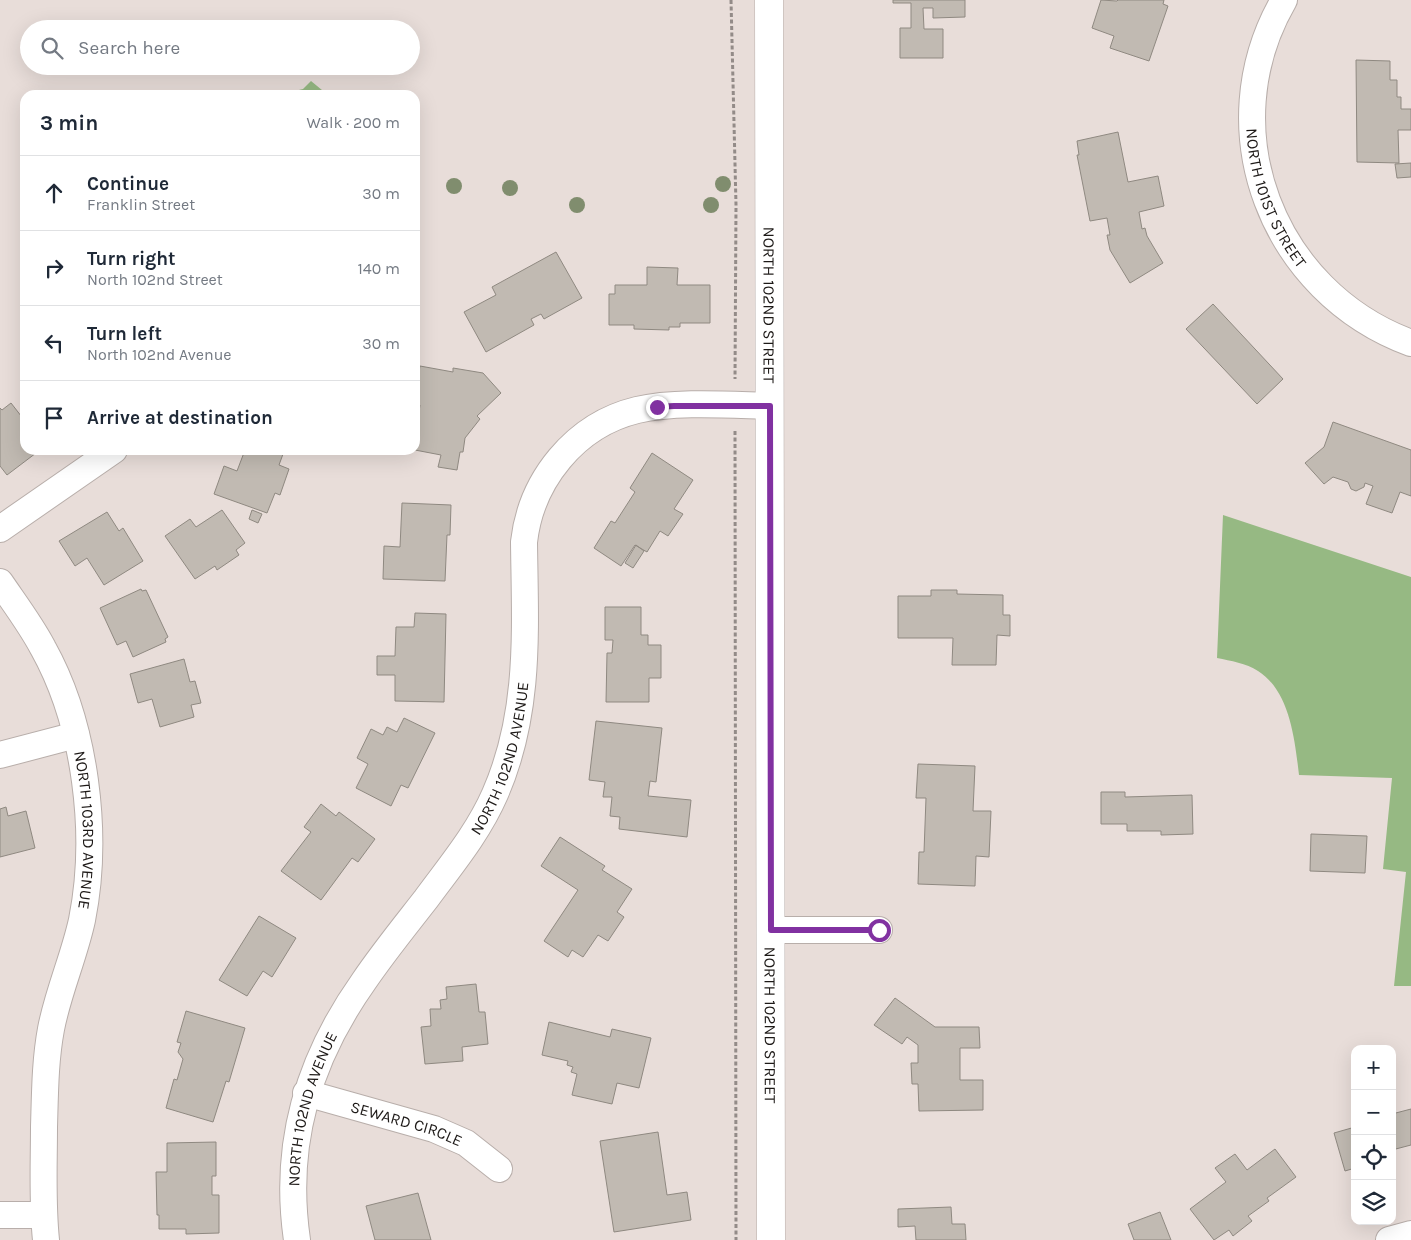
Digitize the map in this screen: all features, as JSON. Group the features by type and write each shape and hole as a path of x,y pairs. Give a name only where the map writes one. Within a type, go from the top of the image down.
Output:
{"main road":[{"name":"NORTH 102ND STREET","path":"769,0 771,1240"}],"street":[{"name":"NORTH 101ST STREET","path":"1284,0 1266,38 1257,68 1252,104 1252,139 1258,177 1267,202 1279,228 1296,254 1312,275 1333,297 1355,314 1378,328 1411,343"},
{"name":"NORTH 102ND AVENUE","path":"297,1240 292,1198 298,1126 314,1070 342,1014 363,981 474,833 505,770 520,714 524,670 524,542 529,513 543,482 561,456 581,437 598,425 616,417 638,410 657,407 770,406"},
{"path":"0,529 107,455"},
{"name":"NORTH 103RD AVENUE","path":"0,582 24,615 44,650 67,702 76,735 87,796 90,851 88,886 81,922 57,1003 46,1063 44,1228"},
{"path":"0,755 76,735"},
{"path":"771,930 879,930"},
{"name":"SEWARD CIRCLE","path":"306,1093 434,1129 466,1143 499,1169"},
{"path":"0,1215 44,1228"},
{"path":"1389,1240 1411,1234"}],"path":[{"path":"731,0 736,205 736,1240"}],"green space":[{"path":"311,81 322,90 299,90 303,89"},
{"path":"1223,515 1411,577 1411,986 1394,986 1406,872 1383,869 1392,778 1299,775 1293,732 1284,704 1277,691 1269,680 1253,668 1217,658"}],"building":[{"path":"893,0 965,0 965,17 933,18 933,8 923,8 924,29 943,29 943,58 900,58 900,28 911,28 911,3 893,3"},
{"path":"1101,0 1164,0 1163,4 1168,6 1149,61 1110,48 1114,36 1092,28"},
{"path":"1356,60 1390,61 1390,80 1397,80 1397,97 1401,97 1401,109 1411,109 1411,130 1398,130 1399,163 1357,162"},
{"path":"1118,132 1128,182 1158,176 1164,206 1139,212 1142,229 1145,228 1147,236 1163,263 1130,283 1110,250 1107,235 1110,235 1107,218 1090,221 1077,155 1079,155 1077,141"},
{"path":"1411,163 1411,177 1397,178 1395,164"},
{"path":"556,252 582,298 544,319 541,314 531,319 534,325 486,352 464,312 496,295 492,287"},
{"path":"647,267 678,268 677,285 710,285 710,323 680,323 680,327 669,327 669,330 634,329 634,325 609,325 609,294 615,294 615,285 647,285"},
{"path":"1213,304 1283,379 1257,404 1186,329"},
{"path":"420,366 453,372 453,368 483,373 501,393 477,416 480,419 465,438 457,470 438,467 441,455 420,451"},
{"path":"11,403 20,415 20,455 33,455 7,475 0,466 0,408 2,410"},
{"path":"1333,422 1411,450 1411,496 1400,492 1392,513 1366,504 1373,486 1365,483 1364,487 1356,491 1351,489 1348,482 1333,477 1324,484 1305,463 1324,447"},
{"path":"652,453 693,480 674,509 683,514 668,536 660,531 647,552 635,545 621,566 594,548 611,521 615,523 635,492 630,488"},
{"path":"243,455 283,455 279,465 289,469 280,495 275,493 267,513 214,494 224,466 237,471"},
{"path":"402,503 451,505 450,535 447,535 445,581 383,579 384,546 400,547"},
{"path":"222,510 245,543 236,550 239,555 217,570 215,566 195,579 165,536 190,519 196,527"},
{"path":"252,510 262,514 258,523 249,519"},
{"path":"107,512 119,531 123,528 143,561 104,585 87,558 75,566 59,541"},
{"path":"636,545 644,551 633,568 625,563"},
{"path":"141,589 142,591 146,590 168,637 165,639 166,642 133,657 126,641 117,645 100,608"},
{"path":"931,590 957,590 957,594 1003,595 1003,615 1010,615 1010,636 997,635 996,665 952,665 953,638 898,638 898,596 931,596"},
{"path":"605,607 641,607 641,635 648,635 648,645 661,645 661,678 649,678 649,702 606,702 607,653 612,653 613,640 605,640"},
{"path":"415,613 446,614 444,702 395,701 395,675 377,675 377,656 395,656 396,627 414,627"},
{"path":"184,659 190,682 195,681 201,703 191,705 194,717 160,727 152,699 138,703 130,674"},
{"path":"404,718 435,733 408,788 401,785 391,806 356,788 368,764 357,758 371,729 383,735 387,727 397,732"},
{"path":"596,721 662,728 656,782 650,781 648,796 691,800 687,837 619,829 620,817 610,816 612,797 603,797 605,782 589,780"},
{"path":"918,764 975,766 973,811 991,811 989,857 976,856 975,886 918,884 919,852 924,852 926,798 916,798"},
{"path":"1101,792 1125,792 1125,797 1192,795 1193,834 1161,835 1161,831 1127,831 1127,824 1101,824"},
{"path":"321,804 336,816 339,812 375,839 358,862 352,858 321,900 281,871 311,832 304,827"},
{"path":"6,807 8,816 26,811 35,848 0,857 0,809"},
{"path":"1311,834 1367,836 1365,873 1310,871"},
{"path":"560,837 605,866 602,870 632,889 617,912 624,917 608,941 598,935 583,957 572,950 568,957 544,941 578,890 541,866"},
{"path":"259,916 296,938 272,977 263,971 247,996 219,980"},
{"path":"476,984 479,1012 485,1012 488,1044 462,1047 463,1061 425,1064 421,1027 431,1026 430,1009 441,1009 440,1000 447,999 446,987"},
{"path":"895,998 935,1027 979,1027 980,1048 960,1048 960,1080 983,1080 983,1110 919,1111 918,1084 912,1084 911,1063 918,1063 918,1045 907,1037 902,1044 874,1025"},
{"path":"186,1011 245,1028 229,1082 226,1081 213,1122 166,1108 174,1079 177,1080 183,1059 178,1052 181,1043 177,1042"},
{"path":"549,1022 610,1037 612,1029 651,1038 639,1088 617,1083 612,1104 572,1095 577,1074 571,1072 573,1067 567,1065 568,1061 542,1055"},
{"path":"1411,1109 1411,1145 1396,1149 1396,1135 1396,1113"},
{"path":"1351,1128 1351,1169 1345,1171 1334,1133"},
{"path":"658,1132 667,1195 687,1192 691,1220 614,1232 600,1141"},
{"path":"216,1142 216,1176 212,1176 212,1195 219,1195 219,1233 186,1234 186,1229 159,1229 156,1172 167,1172 167,1143"},
{"path":"1275,1149 1296,1177 1267,1198 1269,1201 1248,1216 1252,1221 1233,1236 1229,1230 1214,1240 1190,1209 1226,1182 1215,1168 1235,1154 1247,1170"},
{"path":"418,1193 431,1240 375,1240 366,1206"},
{"path":"951,1207 952,1224 965,1224 966,1240 916,1240 915,1226 898,1227 898,1209"},
{"path":"1160,1212 1171,1240 1134,1240 1128,1224"}],"route":[{"path":"657,407 770,406 771,930 879,930"}]}
